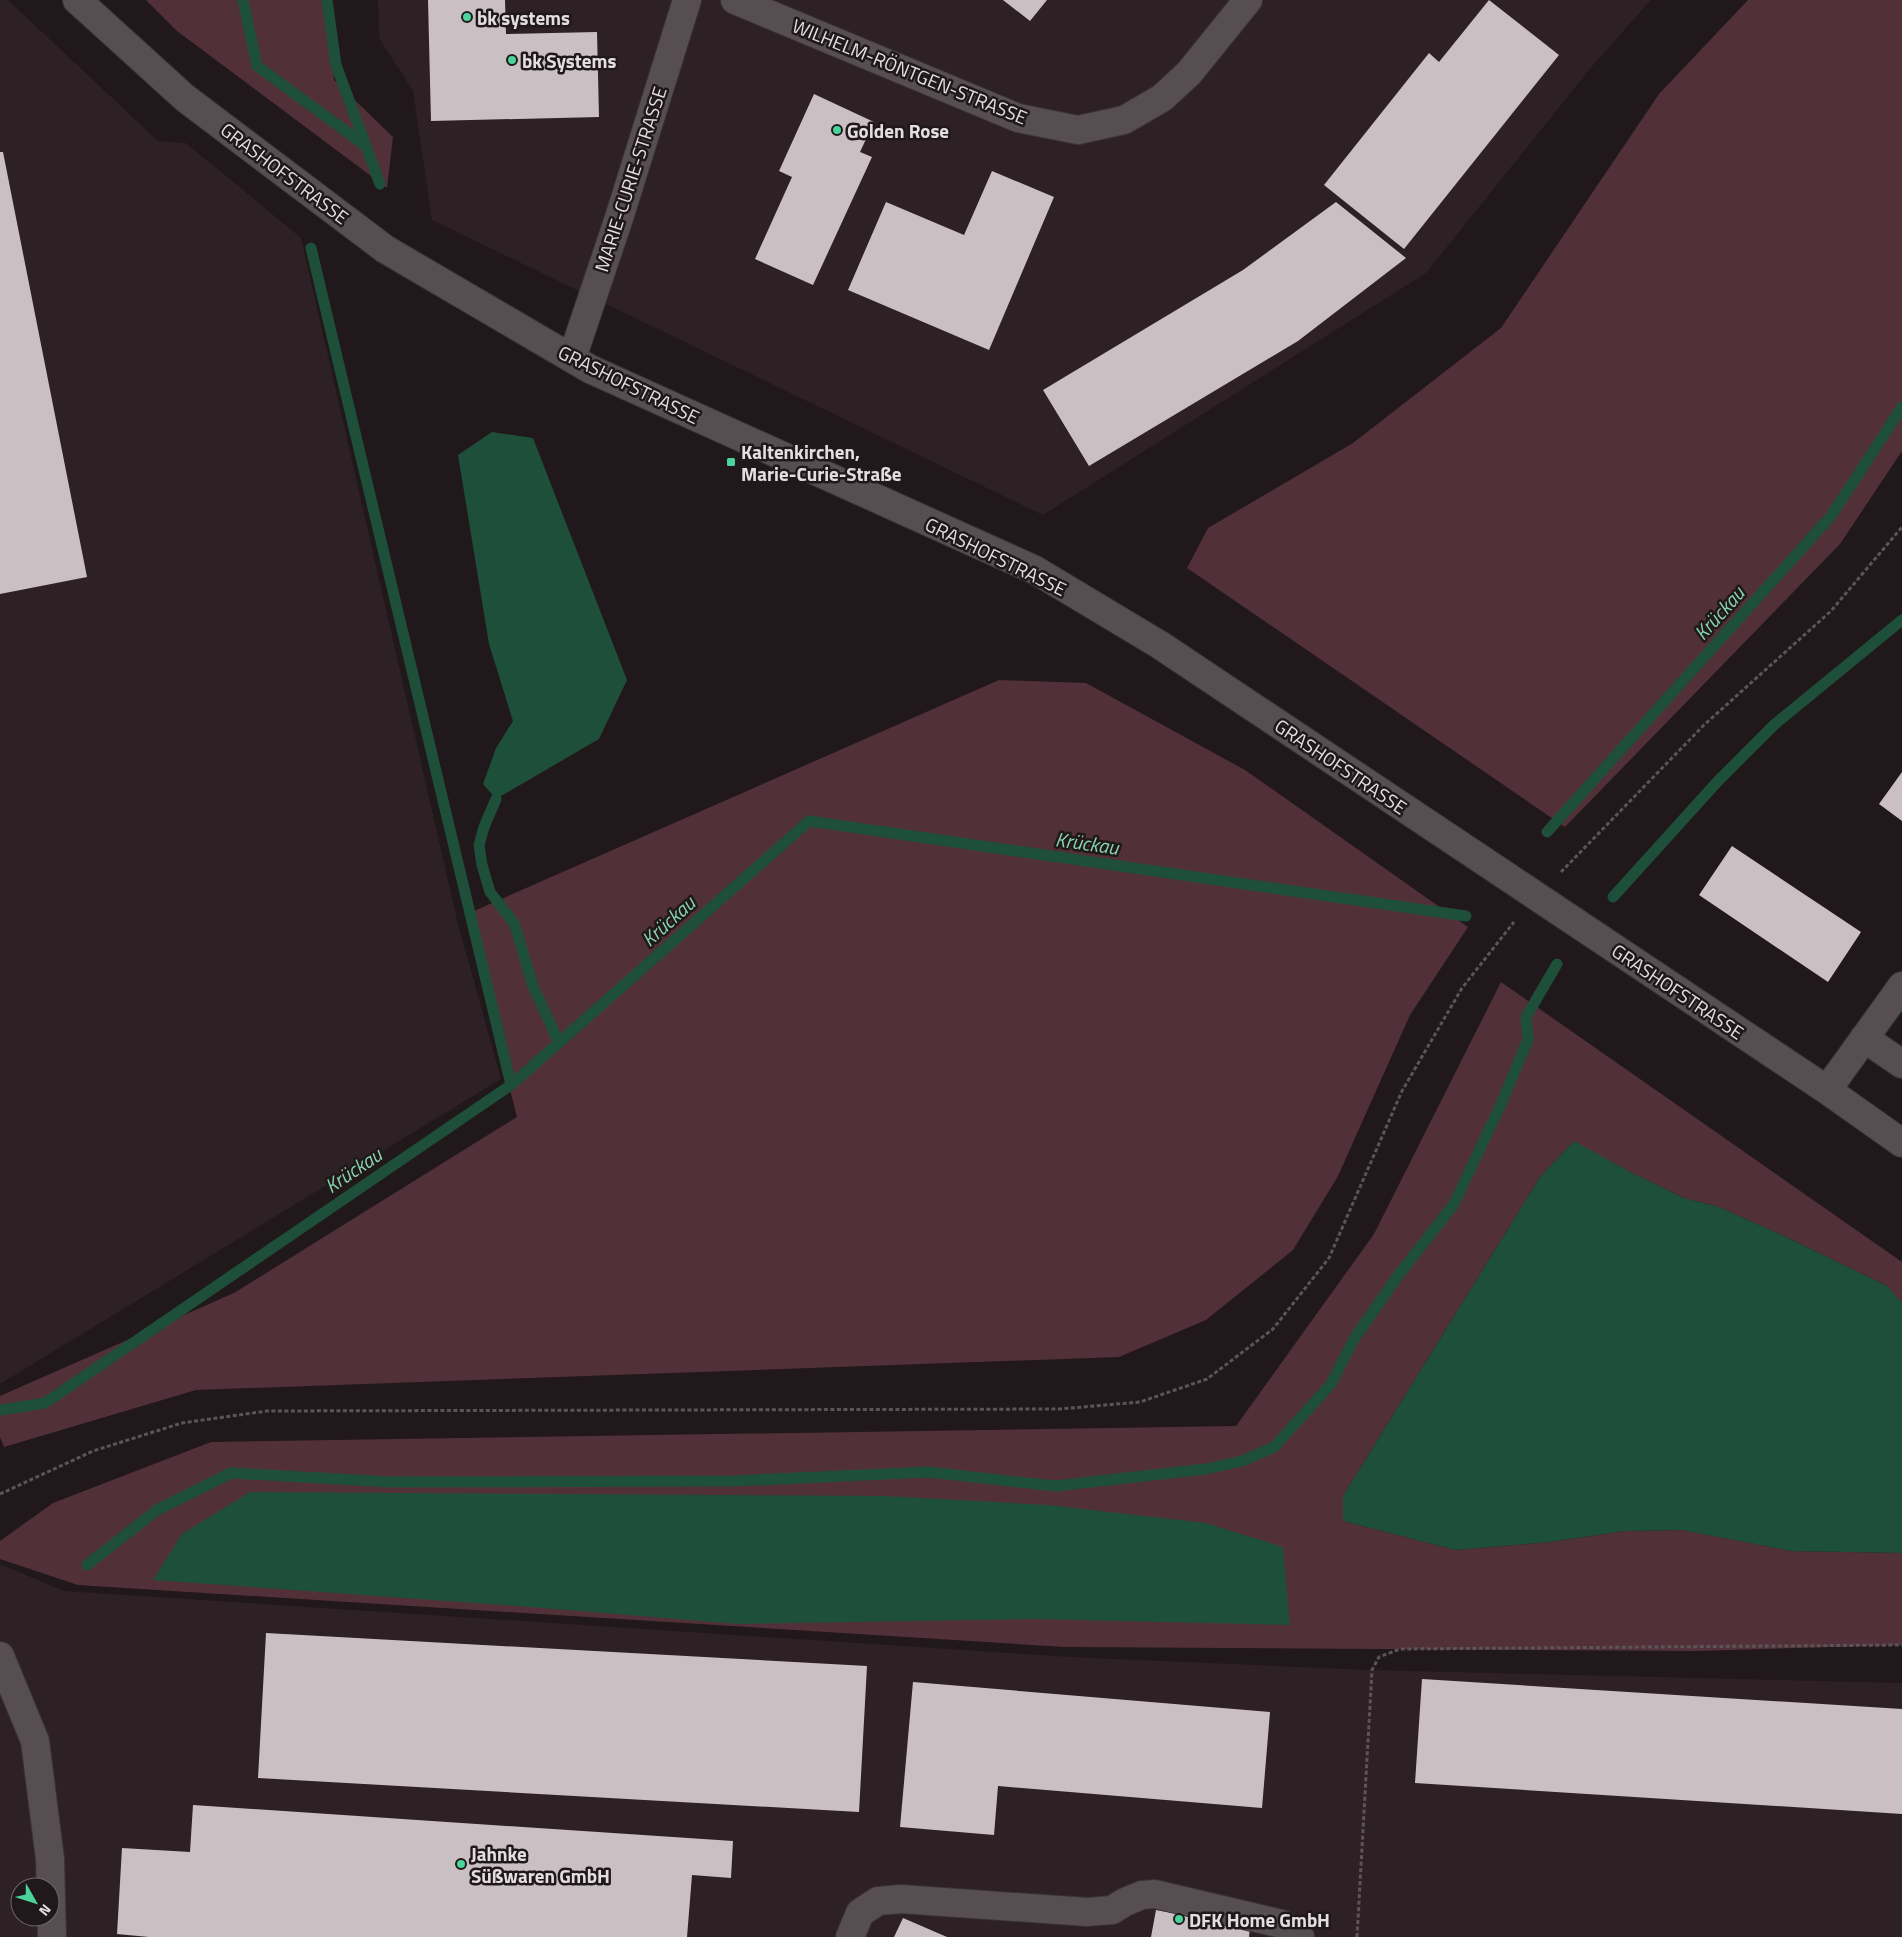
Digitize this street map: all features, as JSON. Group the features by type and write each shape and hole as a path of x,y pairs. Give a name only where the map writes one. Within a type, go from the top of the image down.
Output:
{"street":[{"name":"GRASHOFSTRASSE","path":"78,0 185,98 385,249 590,369 1035,570 1160,645 1827,1090 1902,1143"},
{"name":"MARIE-CURIE-STRASSE","path":"572,358 619,218 687,0"},
{"name":"WILHELM-RÖNTGEN-STRASSE","path":"735,0 1018,118 1078,130 1124,120 1162,98 1189,73 1248,0"},
{"path":"1827,1090 1902,986"},
{"path":"1864,1038 1902,1064"},
{"path":"0,1656 35,1741 50,1859 52,1937"},
{"path":"850,1937 860,1913 878,1901 902,1899 1087,1912 1112,1910 1142,1895 1155,1894 1282,1924 1300,1937"}],"path":[{"path":"0,1494 93,1451 182,1423 267,1411 1060,1409 1140,1402 1207,1379 1273,1329 1329,1258 1402,1091 1462,988 1501,937 1537,896 1704,725 1831,611 1902,527"},
{"path":"1356,1937 1372,1670 1380,1656 1400,1649 1902,1645"}],"shaded area":[{"path":"0,0 8,0 158,141 186,143 301,238 457,920 501,1079 0,1384"},
{"path":"146,0 331,0 334,80 393,137 387,188 177,31"},
{"path":"378,0 1651,0 1594,64 1426,273 1043,515 432,220 413,91 379,38"},
{"path":"1748,0 1902,0 1902,451 1840,544 1565,827 1187,568 1208,528 1353,443 1501,328 1659,94"},
{"path":"492,432 533,438 627,680 599,739 496,799 483,784 496,748 513,721 489,644 458,455"},
{"path":"999,680 1086,683 1245,770 1468,927 1410,1015 1338,1176 1293,1250 1206,1320 1119,1357 196,1390 4,1447 0,1437 0,1396 234,1293 517,1117 465,915"},
{"path":"1501,982 1902,1262 1902,1304 1887,1286 1719,1207 1684,1198 1573,1142 1540,1177 1343,1496 1343,1521 1456,1550 1549,1542 1625,1531 1683,1530 1792,1551 1902,1553 1902,1645 1696,1651 1065,1647 78,1585 0,1559 0,1541 53,1503 211,1442 1236,1426 1374,1234"},
{"path":"1574,1141 1630,1172 1684,1198 1719,1207 1887,1286 1902,1303 1902,1553 1792,1551 1682,1530 1625,1531 1549,1542 1456,1550 1343,1521 1343,1496 1540,1177"},
{"path":"250,1492 884,1496 1048,1505 1206,1523 1283,1547 1290,1625 1032,1619 739,1624 153,1580 182,1534"},
{"path":"0,1564 64,1591 1071,1657 1369,1670 1902,1683 1902,1937 0,1937"}],"building":[{"path":"428,0 505,0 506,34 597,32 599,117 431,121"},
{"path":"1003,0 1047,0 1030,21"},
{"path":"1489,0 1559,55 1404,249 1324,185 1429,53 1439,62"},
{"path":"814,94 874,122 860,152 872,157 813,285 755,259 792,177 779,171"},
{"path":"0,152 3,152 87,577 0,594"},
{"path":"992,171 1054,197 989,350 848,290 886,202 964,235"},
{"path":"1336,202 1406,258 1298,341 1089,466 1043,390 1243,270"},
{"path":"1902,772 1902,821 1879,804"},
{"path":"1732,846 1861,932 1828,982 1699,895"},
{"path":"266,1633 867,1666 859,1812 258,1778"},
{"path":"1422,1679 1902,1709 1902,1814 1415,1783"},
{"path":"913,1682 1270,1712 1262,1808 998,1786 994,1835 900,1827"},
{"name":"Jahnke Süßwaren GmbH","path":"193,1805 733,1841 731,1878 692,1875 687,1937 149,1937 117,1934 122,1848 190,1852"},
{"name":"DFK Home GmbH","path":"1156,1910 1250,1927 1249,1937 1151,1937"},
{"path":"903,1918 947,1937 894,1937"}],"waterway":[{"path":"243,0 257,66 366,146"},
{"path":"327,0 336,65 380,184"},
{"path":"311,248 511,1085"},
{"name":"Krückau","path":"1547,832 1831,516 1902,407"},
{"path":"1613,897 1718,781 1775,724 1902,620"},
{"path":"496,799 484,827 479,845 482,865 490,892 514,923 533,986 559,1043"},
{"name":"Krückau","path":"0,1410 45,1403 511,1085 809,821 1466,916"},
{"path":"87,1565 157,1510 231,1473 391,1482 732,1481 928,1472 1055,1486 1206,1469 1242,1461 1274,1447 1331,1384 1354,1339 1397,1277 1454,1204 1501,1104 1528,1040 1526,1017 1557,964"}],"place":[{"name":"bk systems","path":"467,17"},
{"name":"bk Systems","path":"512,60"},
{"name":"Golden Rose","path":"837,130"},
{"name":"Kaltenkirchen, Marie-Curie-Straße","path":"731,462"},
{"name":"Jahnke Süßwaren GmbH","path":"461,1864"},
{"name":"DFK Home GmbH","path":"1179,1919"}]}
